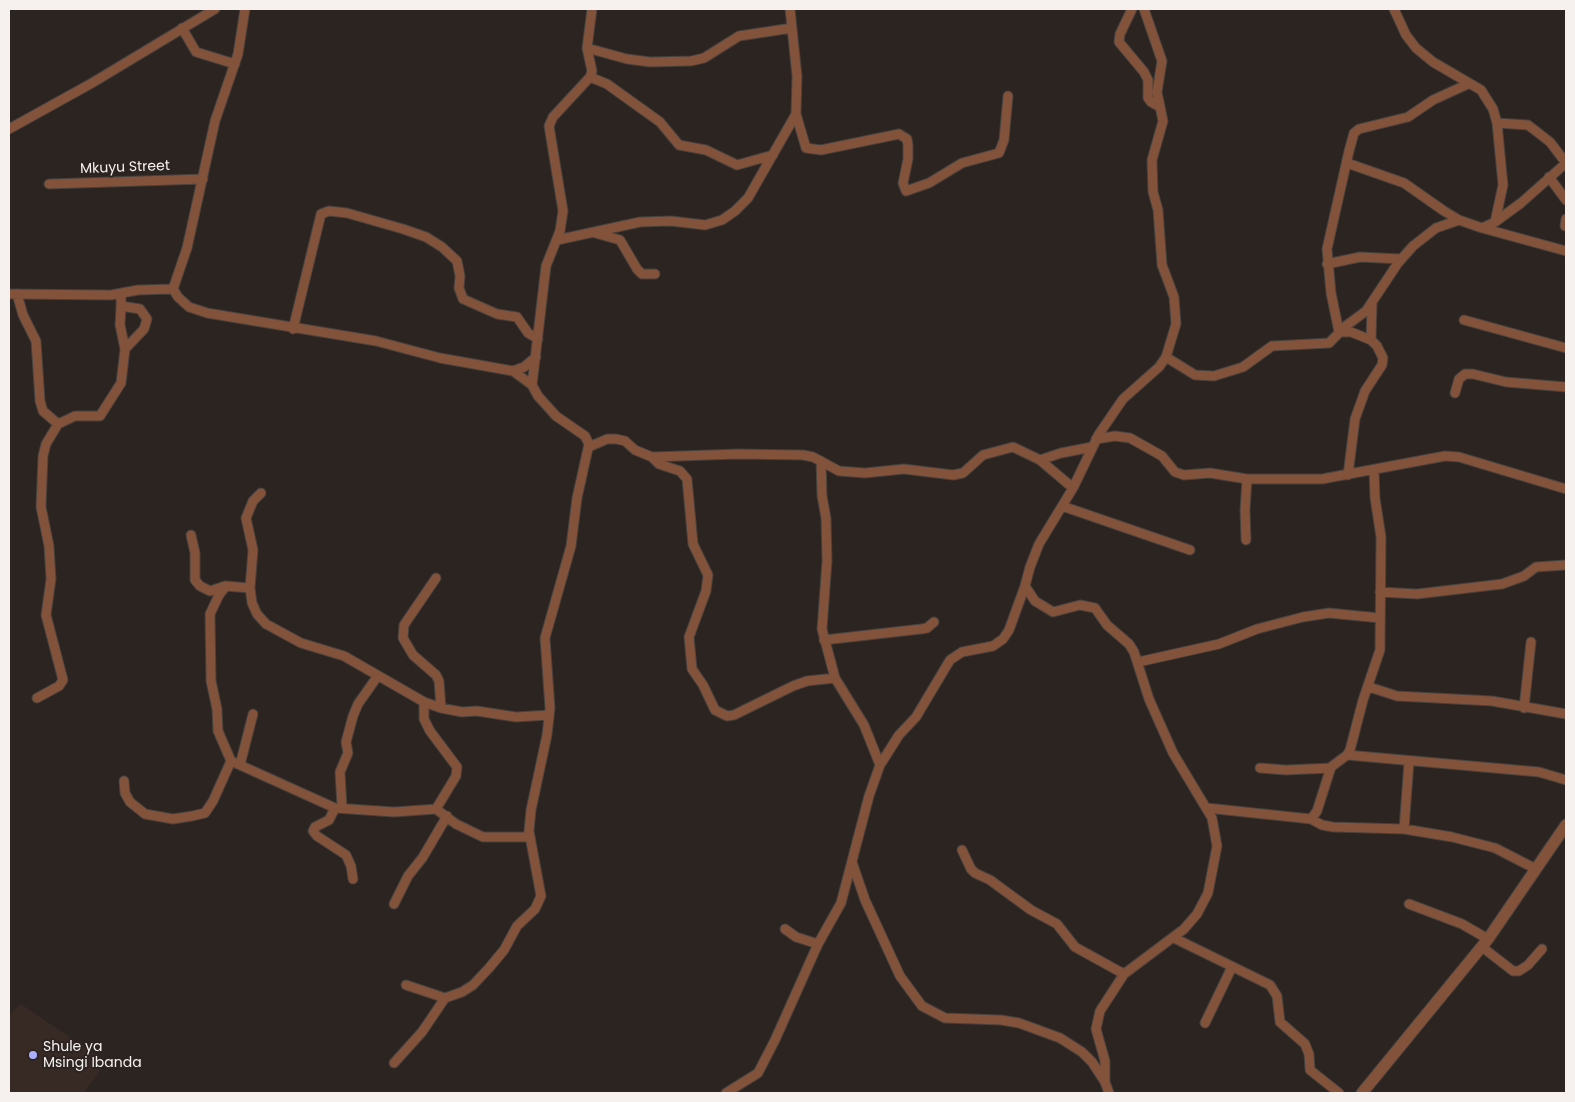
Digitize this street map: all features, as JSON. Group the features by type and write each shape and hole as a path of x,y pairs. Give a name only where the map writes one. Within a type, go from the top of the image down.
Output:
{"street":[{"path":"9,129 92,83 215,9"},
{"path":"173,289 188,248 215,122 235,64 245,9"},
{"path":"532,385 546,266 562,223 561,192 549,126 553,117 590,77 592,71 588,48 592,9"},
{"path":"790,9 796,76 796,114 806,148 813,150 899,134 907,140 908,152 903,188 910,191 929,183 954,166 999,153 1004,140 1008,96"},
{"path":"1132,9 1120,34 1119,42 1144,72 1148,80 1148,98 1160,107"},
{"path":"726,1093 758,1073 818,944 841,903 869,796 880,764 899,735 916,717 950,660 962,652 993,646 1003,639 1009,630 1039,544 1073,488 1094,443 1116,406 1159,367 1166,356 1176,324 1176,309 1174,297 1162,265 1158,210 1153,192 1152,160 1163,121 1157,92 1162,61 1144,9"},
{"path":"1394,9 1406,35 1416,48 1432,62 1481,90 1486,96 1497,123 1503,185 1495,222"},
{"path":"182,28 192,47 199,53 235,64"},
{"path":"588,48 627,59 650,62 691,61 704,58 739,36 792,28"},
{"path":"590,77 607,84 660,122 679,144 706,150 737,165 773,155"},
{"path":"1339,332 1327,264 1327,249 1334,208 1354,133 1359,129 1408,118 1433,100 1468,84"},
{"path":"557,240 640,222 671,221 705,225 722,220 735,212 748,198 796,114"},
{"path":"1482,228 1495,222 1521,203 1566,163 1550,142 1528,125 1497,123"},
{"path":"1347,163 1404,182 1459,220 1566,251"},
{"path":"1550,177 1566,200"},
{"name":"Mkuyu Street","path":"49,184 203,179"},
{"path":"293,328 321,214 329,211 403,229 426,237 442,247 457,261 460,276 459,292 463,299 497,314 517,318 528,332 538,339"},
{"path":"1166,356 1196,375 1214,376 1243,367 1272,346 1324,344 1333,340 1339,332 1372,304 1401,259 1413,246 1436,228 1459,220"},
{"path":"595,233 620,240 642,274 655,274"},
{"path":"1327,264 1360,257 1401,259"},
{"path":"58,424 43,411 40,401 36,341 13,294 121,295 138,290 173,289"},
{"path":"173,289 178,297 189,306 207,313 376,341 440,358 513,372 532,385 538,396 556,416 588,438 589,447 576,498 571,546 547,628 546,659 550,690 549,715 547,735 531,810 530,837 541,891 538,904 517,926 504,950 473,985 462,992 446,998 422,1032 394,1063"},
{"path":"37,698 59,686 63,680 46,616 51,591 51,565 42,507 46,444 58,424 75,416 98,417 102,414 121,383 125,349 120,325 121,295"},
{"path":"1372,304 1372,340"},
{"path":"121,306 140,309 147,319 144,329 125,349"},
{"path":"1464,320 1566,348"},
{"path":"1339,332 1357,334 1372,340 1381,352 1382,365 1365,391 1355,419 1348,475"},
{"path":"513,372 524,367 536,357"},
{"path":"1455,393 1459,379 1465,374 1473,374 1506,382 1566,387"},
{"path":"1040,460 1115,436 1130,438 1162,456 1175,472 1184,475 1210,473 1247,479 1307,480 1374,471 1445,456 1459,457 1566,489"},
{"path":"589,447 607,439 625,440 636,450 652,457 659,464 680,472 687,479 693,544 708,575 706,591 689,637 692,670 704,685 715,710 727,716 734,715 793,686 807,681 835,678"},
{"path":"652,457 738,454 803,455 821,461 839,471 865,473 904,469 953,475 963,473 983,455 1004,449 1019,449 1040,460 1073,488"},
{"path":"821,461 822,496 826,518 827,561 821,616 824,640 835,678 864,725 880,764"},
{"path":"1311,820 1317,811 1331,768 1346,755 1380,650 1381,537 1375,498 1374,471"},
{"path":"1246,540 1244,510 1247,479"},
{"path":"261,494 253,501 246,518 253,550 250,588 252,603 257,614 266,624 300,643 344,656 377,677 424,702 441,708 516,717 549,715"},
{"path":"1062,506 1190,550"},
{"path":"191,535 195,552 195,580 200,586 210,591 226,586 250,588"},
{"path":"1380,592 1416,594 1488,586 1514,581 1536,567 1566,566"},
{"path":"436,578 404,625 403,638 413,655 436,675 439,681 441,708"},
{"path":"226,586 219,595 210,614 210,670 217,709 218,731 236,763 339,808 394,812 436,809 461,826 483,837 530,837"},
{"path":"1025,586 1035,601 1053,612 1080,605 1095,608 1107,626 1129,644 1138,662 1149,699 1173,753 1212,818 1217,846 1208,893 1197,914 1174,938 1124,974 1106,1000 1096,1021 1097,1038 1105,1061 1105,1082"},
{"path":"1138,662 1219,644 1257,629 1303,617 1329,613 1380,618"},
{"path":"824,640 928,628 934,622"},
{"path":"1524,708 1531,642"},
{"path":"353,879 351,866 346,855 317,836 314,831 315,827 329,820 339,808 340,772 348,753 346,742 353,716 358,704 377,677"},
{"path":"1369,687 1397,696 1492,701 1566,714"},
{"path":"424,702 424,719 430,731 457,767 456,776 436,809"},
{"path":"124,781 125,793 130,802 145,814 172,819 204,813 236,763 253,714"},
{"path":"1346,755 1539,772 1566,780"},
{"path":"1404,829 1409,762"},
{"path":"1260,768 1286,770 1331,768"},
{"path":"1207,808 1311,820 1333,827 1404,829 1428,832 1495,848 1536,869"},
{"path":"394,904 408,876 426,852 446,816"},
{"path":"1362,1093 1485,943 1566,825"},
{"path":"962,850 971,869 990,880 1031,910 1057,924 1075,947 1124,974"},
{"path":"852,859 865,900 900,976 922,1006 944,1018 1000,1020 1060,1038 1082,1052 1105,1082 1109,1093"},
{"path":"1409,904 1462,924 1485,943 1513,971 1519,971 1528,965 1542,949"},
{"path":"785,929 796,937 818,944"},
{"path":"1174,938 1270,985 1277,996 1280,1022 1305,1044 1309,1054 1310,1070 1339,1093"},
{"path":"1206,1023 1232,967"},
{"path":"406,985 446,998"}],"shaded area":[{"path":"21,1004 106,1062 84,1093 9,1093 9,1015"}],"place":[{"name":"Shule ya Msingi Ibanda","path":"33,1055"}]}
